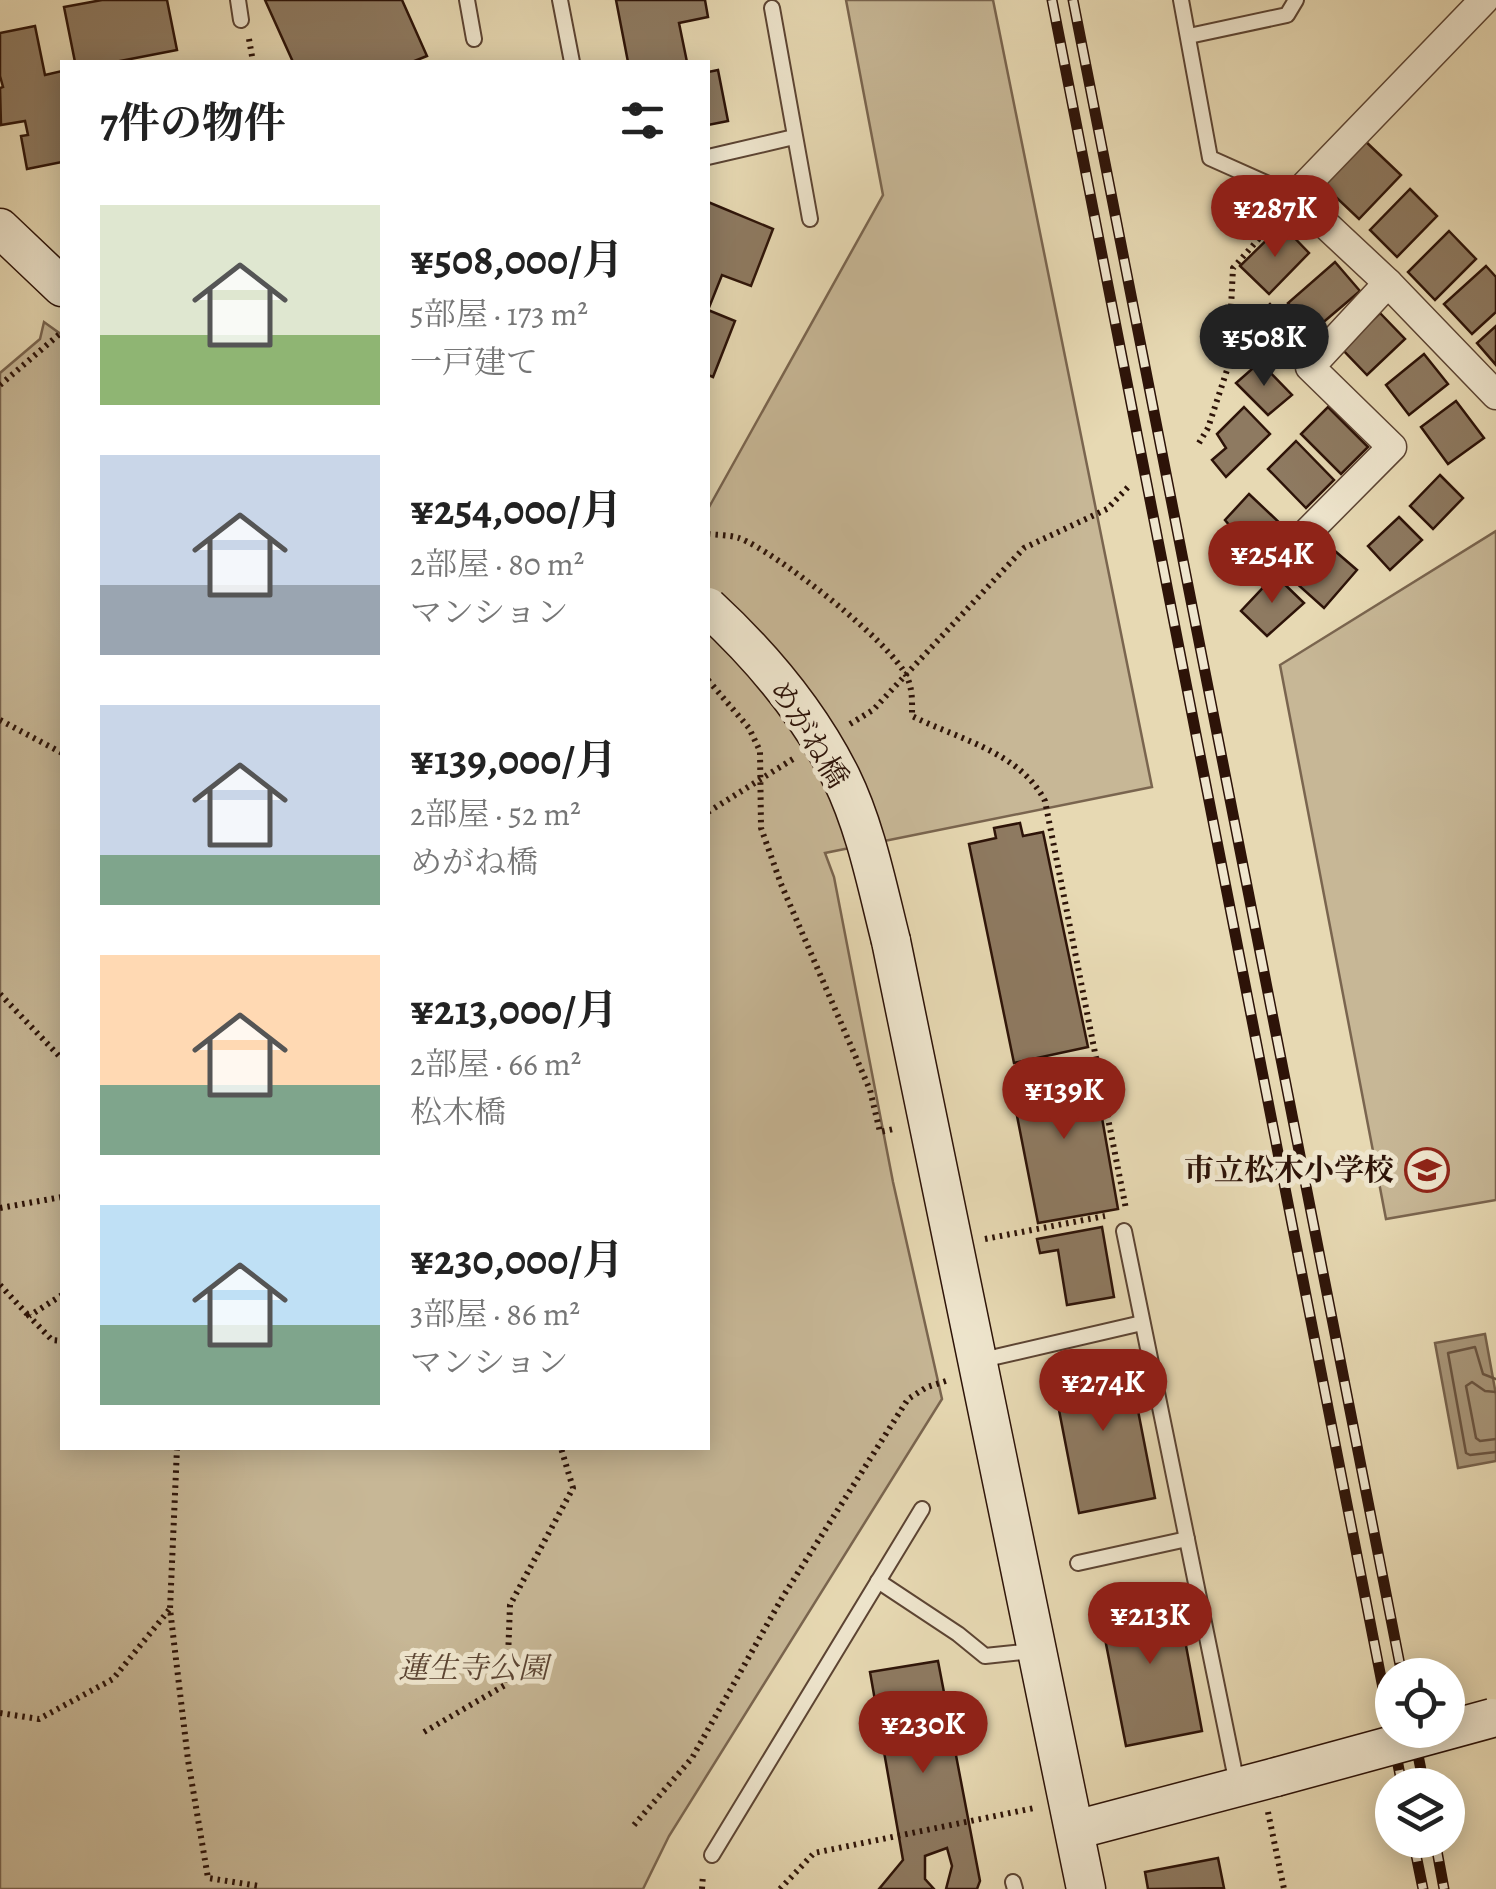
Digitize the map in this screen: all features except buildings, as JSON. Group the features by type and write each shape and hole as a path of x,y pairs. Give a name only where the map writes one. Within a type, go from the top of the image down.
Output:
{"street":[{"path":"1484,0 1295,196 1388,283 1496,395"},
{"path":"0,228 60,286"},
{"path":"1275,565 1392,448 1310,367 1388,283"},
{"name":"めがね橋","path":"710,609 779,682 841,778 871,860 891,941 964,1370 1038,1650 1086,1889"},
{"path":"1075,1830 1260,1789 1494,1718"}],"lane":[{"path":"238,0 242,20"},
{"path":"467,0 474,39"},
{"path":"560,0 572,60"},
{"path":"1181,0 1210,158 1295,196"},
{"path":"1188,36 1287,16 1296,0"},
{"path":"772,8 810,220"},
{"path":"710,157 794,138"},
{"path":"1126,1226 1187,1539 1260,1789"},
{"path":"964,1370 1142,1323"},
{"path":"712,1855 922,1509"},
{"path":"1078,1563 1187,1539"},
{"path":"878,1581 985,1656 1038,1650"}],"path":[{"path":"1199,443 1208,428 1228,367 1234,268 1295,196"},
{"path":"0,385 60,334"},
{"path":"913,665 1024,548 1107,508 1131,484"},
{"path":"710,534 737,537 772,557 842,609 906,673 912,690 912,716 994,752 1037,786 1045,801 1126,1226"},
{"path":"710,682 749,728 760,751 761,828 781,884 870,1090 880,1132 900,1127"},
{"path":"0,720 60,752"},
{"path":"0,994 60,1057"},
{"path":"0,1208 60,1197"},
{"path":"984,1239 1108,1215"},
{"path":"0,1285 52,1340 60,1342"},
{"path":"29,1316 60,1296"},
{"path":"634,1825 692,1758 782,1598 908,1399 964,1370"},
{"path":"177,1450 170,1609 188,1760 208,1878 259,1889"},
{"path":"424,1732 507,1684 510,1605 574,1488 562,1450"},
{"path":"0,1714 39,1719 113,1680 170,1609"},
{"path":"1260,1789 1284,1889"},
{"path":"780,1889 814,1853 1040,1807"}],"green space":[{"name":"蓮生寺公園","path":"846,0 993,0 1152,787 825,853 834,877 893,1182 942,1399 669,1836 643,1889 0,1889 0,373 40,339 44,322 60,334 60,1450 710,1450 710,505 883,195"},
{"name":"市立松木小学校","path":"1496,531 1496,1200 1386,1219 1280,665"}],"water":[{"path":"1485,1334 1496,1395 1496,1461 1458,1468 1435,1343"}],"railway":[{"path":"1052,0 1399,1768"},
{"path":"1073,0 1399,1658"},
{"path":"1417,1748 1421,1768"},
{"path":"1417,1858 1423,1889"},
{"path":"1438,1858 1444,1889"}],"place":[{"name":"市立松木小学校","path":"1427,1170"}]}
